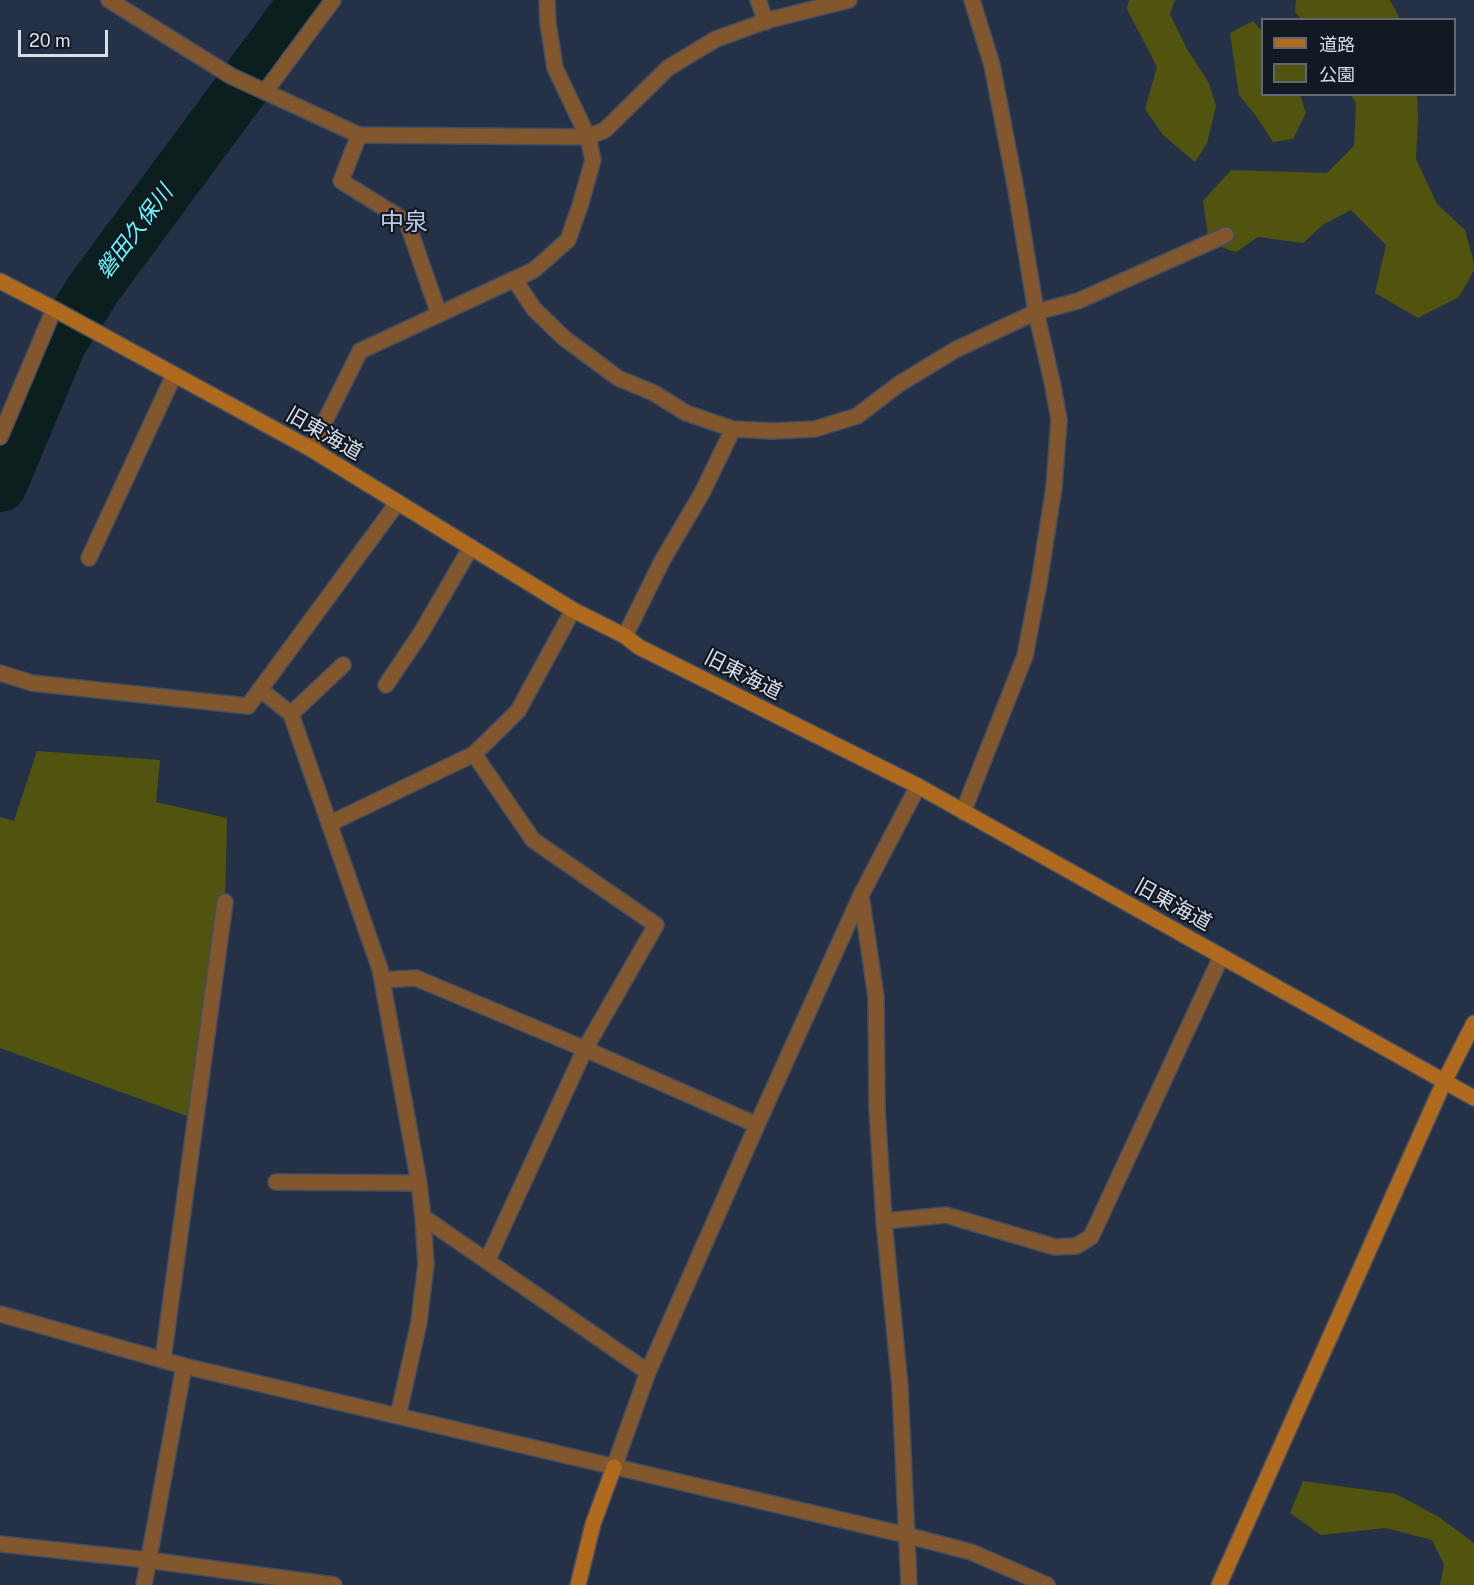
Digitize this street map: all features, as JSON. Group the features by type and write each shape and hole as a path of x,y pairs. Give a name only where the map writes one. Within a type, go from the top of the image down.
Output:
{"street":[{"path":"109,0 231,76 359,135 588,137 605,130 668,68 716,39 766,22 849,0"},
{"path":"265,92 333,0"},
{"path":"311,449 360,351 534,270 568,240 593,160 588,137 555,68 547,0"},
{"path":"759,0 766,22"},
{"path":"963,812 1024,656 1039,583 1054,487 1059,420 1036,312 992,65 972,0"},
{"path":"359,135 341,181 407,222 439,314"},
{"path":"514,279 534,309 564,338 618,378 654,393 686,412 733,429 773,431 815,429 857,416 898,384 955,350 1036,312 1078,301 1227,235"},
{"name":"旧東海道","path":"0,281 311,449 573,610 625,636 639,647 918,786 1474,1098"},
{"path":"0,437 54,309"},
{"path":"89,558 174,375"},
{"path":"625,636 662,561 702,493 733,429"},
{"path":"0,673 32,683 248,706 399,502"},
{"path":"386,685 421,633 471,547"},
{"path":"329,824 474,754 518,711 573,610"},
{"path":"291,714 343,665"},
{"path":"261,690 291,714 380,969 418,1183 426,1264 419,1322 398,1416"},
{"path":"474,754 533,840 656,925 585,1049 487,1261"},
{"path":"578,1585 593,1524 648,1372 861,895 918,786"},
{"path":"861,895 876,997 877,1108 884,1221 900,1387 909,1585"},
{"path":"163,1359 225,902"},
{"path":"884,1221 946,1215 1055,1247 1076,1246 1091,1237 1221,957"},
{"path":"382,980 416,978 757,1125"},
{"path":"1219,1585 1444,1082 1474,1023"},
{"path":"276,1182 418,1183"},
{"path":"423,1217 648,1372"},
{"path":"0,1314 184,1365 906,1535 970,1552 1047,1585"},
{"path":"144,1585 184,1365"},
{"path":"0,1544 148,1560 334,1585"}],"green space":[{"path":"1129,0 1175,0 1170,14 1187,49 1209,83 1216,106 1207,143 1195,162 1163,135 1145,109 1157,67 1127,9"},
{"path":"1296,0 1389,0 1399,18 1300,18 1295,12"},
{"path":"1253,21 1261,30 1261,96 1300,96 1306,113 1293,139 1273,142 1239,95 1230,33"},
{"path":"1352,96 1417,96 1416,159 1437,204 1465,230 1474,270 1459,297 1418,318 1375,293 1386,245 1351,210 1324,224 1303,243 1258,237 1236,252 1209,243 1203,201 1231,170 1327,173 1354,146 1356,103"},
{"path":"37,751 160,760 156,802 227,818 225,902 195,1119 0,1048 0,817 14,821"},
{"path":"1303,1481 1396,1494 1439,1517 1474,1543 1474,1585 1440,1585 1444,1565 1432,1540 1385,1528 1321,1535 1290,1513"}],"waterway":[{"name":"磐田久保川","path":"0,485 60,342 94,288 307,0"}],"district":[{"name":"中泉","path":"404,223"}]}
